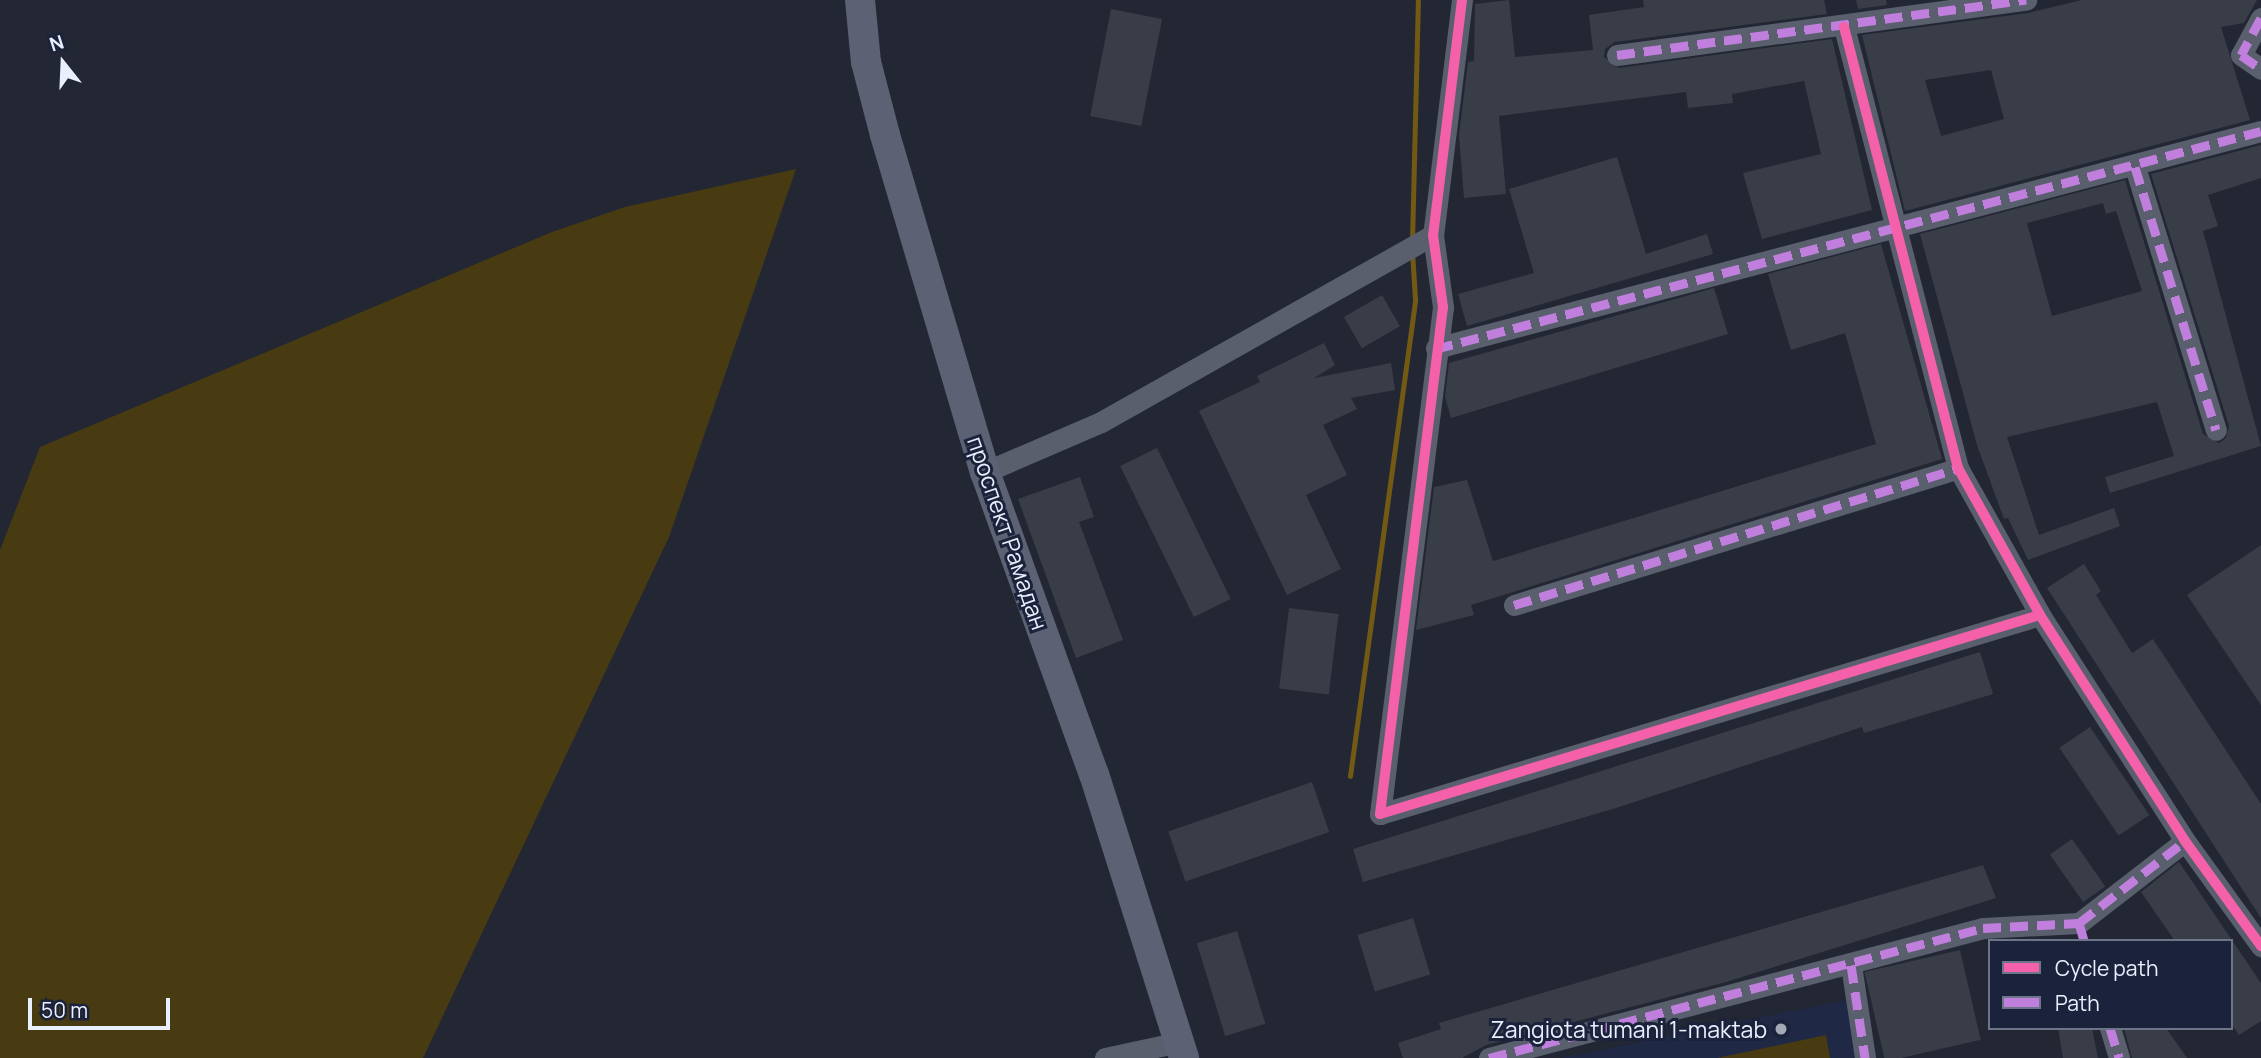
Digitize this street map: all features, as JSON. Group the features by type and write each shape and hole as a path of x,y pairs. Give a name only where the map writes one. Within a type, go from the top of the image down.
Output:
{"main road":[{"name":"проспект Рамадан","path":"860,0 866,62 885,135 985,472 1094,774 1181,1050"}],"street":[{"path":"1462,0 1426,239 1443,307 1380,814 2040,615"},
{"path":"1616,55 1844,27 2026,0"},
{"path":"2261,18 2241,55 2261,69"},
{"path":"1844,27 1892,225 1958,468 2040,615 2185,842 2261,947"},
{"path":"1436,348 1892,225 2135,167 2261,131"},
{"path":"2135,167 2216,430"},
{"path":"985,472 1101,422 1426,239"},
{"path":"1514,605 1958,468"},
{"path":"1489,1058 1851,965 1983,928 2082,932 2185,842"},
{"path":"1851,965 1865,1058"},
{"path":"2111,1030 2119,1058"},
{"path":"1105,1058 1181,1050"}],"shaded area":[{"path":"796,169 669,537 423,1058 0,1058 0,550 40,447 552,232 625,207"},
{"name":"Zangiota tumani 1-maktab","path":"1852,999 1860,1058 1562,1058"},
{"path":"1826,1035 1830,1058 1717,1058"}],"building":[{"path":"1509,0 1515,57 1593,50 1589,15 1644,7 1643,0 1824,0 1827,14 1615,42 1605,49 1604,57 1619,68 1832,39 1872,210 1762,239 1743,173 1821,154 1804,81 1732,94 1733,103 1688,108 1686,92 1499,116 1506,194 1464,198 1459,135 1468,62 1474,61 1475,4"},
{"path":"1856,0 1886,0 1887,5 1858,9"},
{"path":"2082,0 2257,0 2244,23 2221,27 2250,120 1905,211 1862,35 2028,13","holes":["1991,70 2004,119 1941,136 1925,80"]},
{"path":"1111,9 1162,19 1141,126 1090,116"},
{"path":"2261,145 2261,178 2208,195 2218,226 2203,231 2261,446 2110,493 2105,477 2174,456 2157,402 2007,437 2039,535 2114,508 2120,526 2028,560 2008,518 2004,519 1977,445 1920,234 2125,180 2203,434 2219,443 2226,438 2229,426 2151,174","holes":["2103,203 2106,214 2116,211 2142,291 2052,316 2027,223"]},
{"path":"1617,157 1646,254 1707,234 1713,254 1467,326 1458,294 1534,273 1509,189"},
{"path":"1881,244 1942,459 1471,605 1474,615 1416,630 1434,487 1467,480 1493,561 1876,444 1845,333 1791,350 1768,274"},
{"path":"1714,288 1728,334 1451,418 1445,397 1449,363"},
{"path":"1382,295 1400,326 1362,348 1344,317"},
{"path":"1324,343 1335,365 1314,378 1391,363 1395,390 1351,398 1357,409 1323,425 1347,475 1306,495 1341,569 1287,595 1199,411 1260,382 1257,376"},
{"path":"1157,448 1231,599 1194,617 1120,466"},
{"path":"1080,477 1094,517 1079,522 1123,640 1076,658 1018,499"},
{"path":"2261,545 2261,705 2187,595"},
{"path":"2084,564 2101,591 2096,595 2132,653 2153,639 2261,804 2261,918 2047,588"},
{"path":"1289,608 1339,614 1329,694 1279,688"},
{"path":"1980,652 1993,694 1864,733 1862,727 1616,808 1363,882 1353,849"},
{"path":"2090,727 2149,815 2119,836 2059,748"},
{"path":"1312,782 1329,832 1186,882 1168,831"},
{"path":"2072,839 2105,887 2083,902 2050,854"},
{"path":"2179,862 2231,939 2174,939 2141,892"},
{"path":"1983,865 1996,898 1726,982 1486,1045 1462,1058 1403,1058 1398,1043 1441,1029 1439,1023"},
{"path":"1413,918 1430,974 1375,991 1358,935"},
{"path":"1237,931 1265,1024 1225,1036 1197,943"},
{"path":"2233,942 2261,983 2261,1021 2239,1035 2233,1026"},
{"path":"1960,950 1981,1040 1901,1058 1884,1058 1865,972"},
{"path":"2058,1030 2092,1030 2098,1058 2063,1058"},
{"path":"2125,1030 2167,1030 2187,1058 2132,1058"}],"waterway":[{"path":"1412,242 1418,0"},
{"path":"1350,776 1415,299 1412,251"}],"marked path":[{"path":"1617,55 2026,0"},
{"path":"2261,18 2241,55 2261,69"},
{"path":"1435,349 2261,131"},
{"path":"2135,167 2216,430"},
{"path":"1514,605 1958,468"},
{"path":"1489,1058 1983,928 2079,923 2185,841"},
{"path":"2079,923 2083,939"},
{"path":"1851,965 1865,1058"},
{"path":"2111,1030 2119,1058"}],"cycle path":[{"path":"1462,0 1433,235 1443,307 1380,814 2040,615"},
{"path":"1844,27 1958,468 2040,615 2185,841 2261,946"}],"place":[{"name":"Zangiota tumani 1-maktab","path":"1781,1029"}]}
